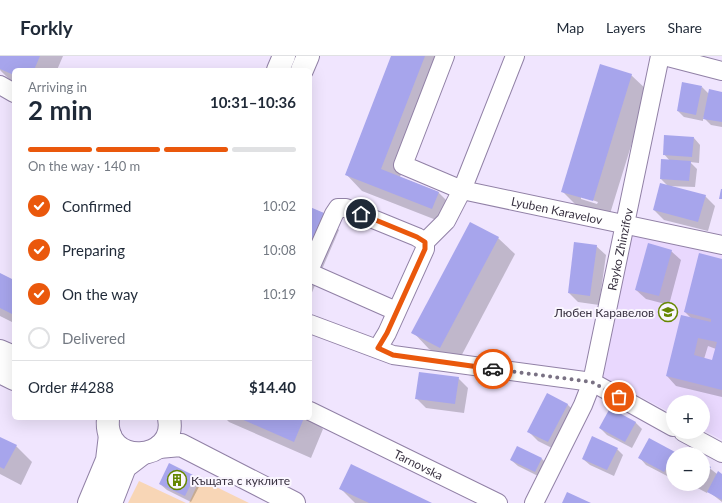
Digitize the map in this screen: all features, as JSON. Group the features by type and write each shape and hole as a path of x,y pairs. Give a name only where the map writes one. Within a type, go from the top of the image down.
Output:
{"main road":[{"path":"279,68 284,56"},
{"path":"303,68 308,56"},
{"path":"0,351 12,356"},
{"path":"0,372 12,378"},
{"path":"170,420 181,445"},
{"path":"111,503 125,467 151,451 168,436 170,420"},
{"path":"105,424 114,442 126,452 151,451 181,445 294,503"},
{"path":"90,503 107,460 105,424"}],"street":[{"name":"Lyuben Karavelov","path":"445,56 403,165 462,190 624,223 722,245"},
{"path":"378,348 387,333 396,310 425,249 425,242 446,221 462,190 515,56"},
{"name":"Rayko Zhinzifov","path":"534,503 583,405 592,382 660,56"},
{"path":"664,56 722,70"},
{"path":"0,85 12,92"},
{"path":"312,264 338,208 346,208 417,237 425,242"},
{"path":"312,274 396,310"},
{"path":"312,325 378,348 393,355 592,382 666,423"},
{"name":"Tarnovska","path":"312,412 498,503"},
{"path":"696,439 722,453"}],"shaded area":[{"name":"Любен Каравелов","path":"631,226 722,248 722,440 710,434 710,395 666,395 666,410 603,377"},
{"path":"200,479 249,503 189,503"},
{"path":"139,481 186,503 128,503"}],"building":[{"path":"0,56 40,56 35,68 12,68 12,74 0,69"},
{"path":"391,56 425,56 381,169 439,192 432,209 345,175"},
{"path":"600,64 632,74 593,201 561,192"},
{"path":"682,82 702,86 696,115 677,111"},
{"path":"709,89 722,92 722,122 703,119"},
{"path":"664,135 694,137 692,157 663,155"},
{"path":"661,159 691,161 689,181 660,179"},
{"path":"660,183 706,195 698,222 653,210"},
{"path":"721,189 722,199 719,199"},
{"path":"312,208 324,213 312,240"},
{"path":"470,222 499,237 440,348 411,333"},
{"path":"574,242 597,245 590,296 568,293"},
{"path":"648,243 672,250 659,296 635,290"},
{"path":"699,253 722,259 722,390 666,376 681,315 711,322 711,319 684,312","holes":["698,338 717,342 712,360 694,355"]},
{"path":"0,273 12,279 12,314 0,308"},
{"path":"419,372 459,377 455,404 415,399"},
{"path":"547,393 568,404 548,442 527,432"},
{"path":"610,408 636,422 625,442 599,428"},
{"path":"244,420 303,420 294,442"},
{"path":"592,436 618,448 607,470 582,459"},
{"path":"0,437 17,445 4,469 0,467"},
{"path":"649,438 666,447 666,468 664,472 638,458"},
{"path":"517,446 542,458 535,472 510,460"},
{"name":"Къщата с куклите","path":"169,463 195,476 185,496 159,484"},
{"path":"351,464 432,503 369,503 339,489"},
{"path":"718,471 722,474 722,500 707,492 710,491 710,486"},
{"path":"567,492 591,503 562,503"}],"way so far":[{"path":"493,369 592,382 619,397"}],"place":[{"name":"Любен Каравелов","path":"668,312"},
{"name":"Къщата с куклите","path":"177,480"}],"route":[{"path":"361,214 417,237 425,242 425,249 396,310 387,333 378,348 393,355 493,369"}]}
